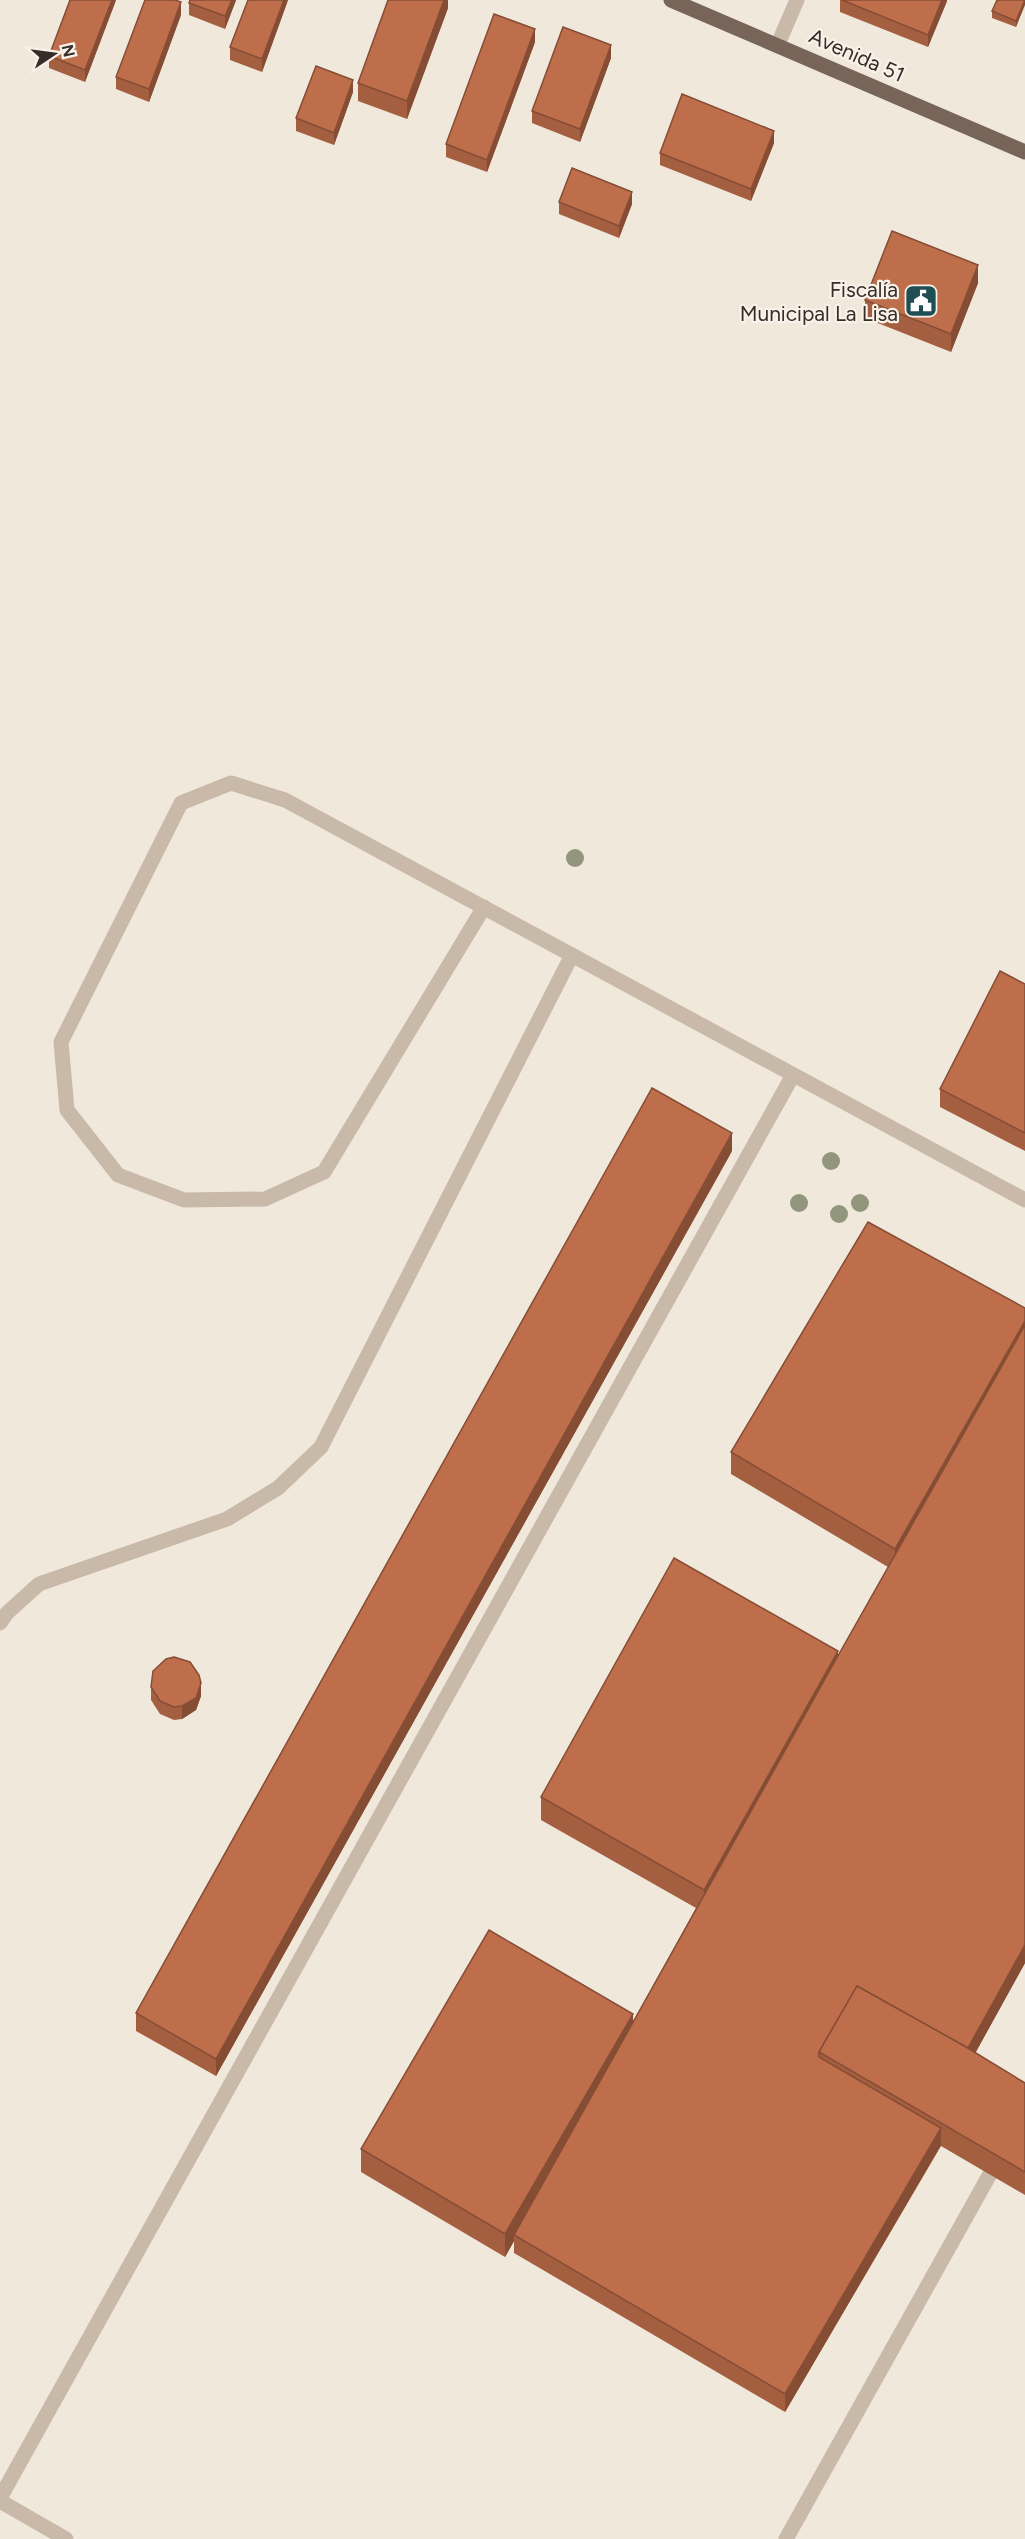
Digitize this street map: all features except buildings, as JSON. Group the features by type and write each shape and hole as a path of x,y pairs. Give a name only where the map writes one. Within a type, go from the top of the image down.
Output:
{"main road":[{"name":"Avenida 51","path":"671,0 1025,152"}],"street":[{"path":"778,44 797,0"},
{"path":"484,907 324,1172 265,1199 184,1200 118,1174 67,1110 61,1042 181,803 231,783 285,800 484,907 1025,1200"},
{"path":"0,1623 7,1613 39,1584 227,1519 278,1488 321,1448 572,955"},
{"path":"66,2539 0,2500 794,1075"},
{"path":"786,2539 990,2174"}],"place":[{"name":"Fiscalía Municipal La Lisa","path":"921,301"}]}
